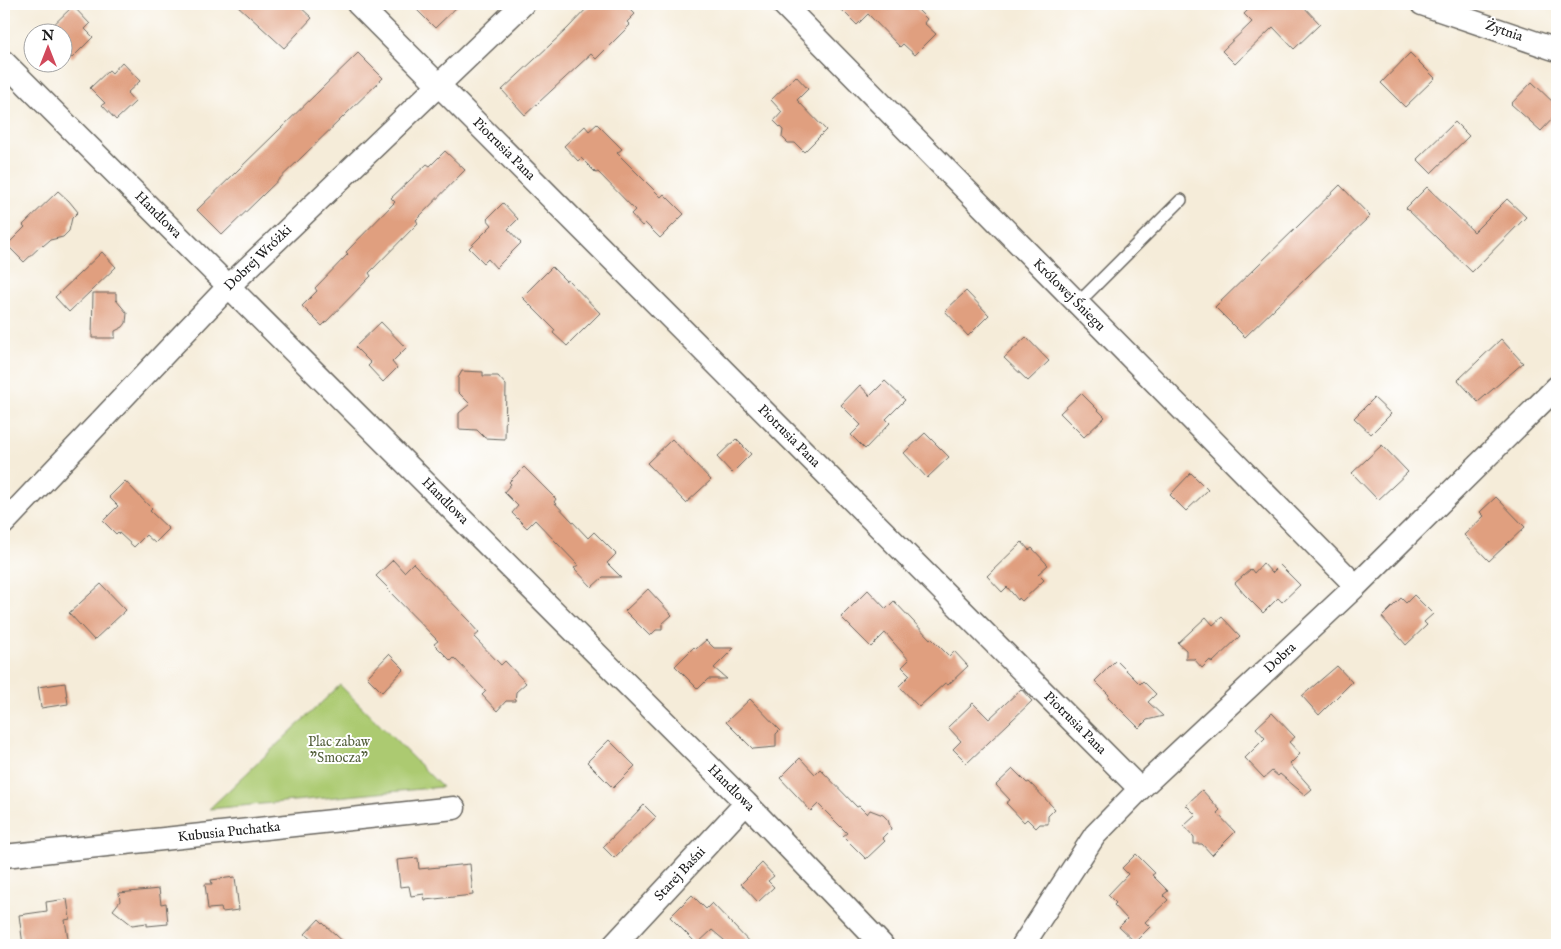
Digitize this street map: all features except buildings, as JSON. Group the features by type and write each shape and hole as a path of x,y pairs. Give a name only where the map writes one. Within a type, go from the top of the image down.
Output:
{"street":[{"name":"Piotrusia Pana","path":"358,4 1140,789"},
{"name":"Dobrej Wróżki","path":"9,509 230,286 438,84 524,4"},
{"name":"Królowej Śniegu","path":"783,4 1356,586"},
{"name":"Żytnia","path":"1422,4 1557,50"},
{"name":"Handlowa","path":"4,62 746,803 882,945"},
{"name":"Dobra","path":"1023,945 1095,835 1140,789 1356,586 1557,387"},
{"name":"Starej Baśni","path":"614,945 746,803"},
{"name":"Kubusia Puchatka","path":"4,856 454,808"}],"lane":[{"path":"1078,303 1181,200"}],"green space":[{"name":"Plac zabaw \"Smocza\"","path":"340,685 442,787 209,809"}]}
